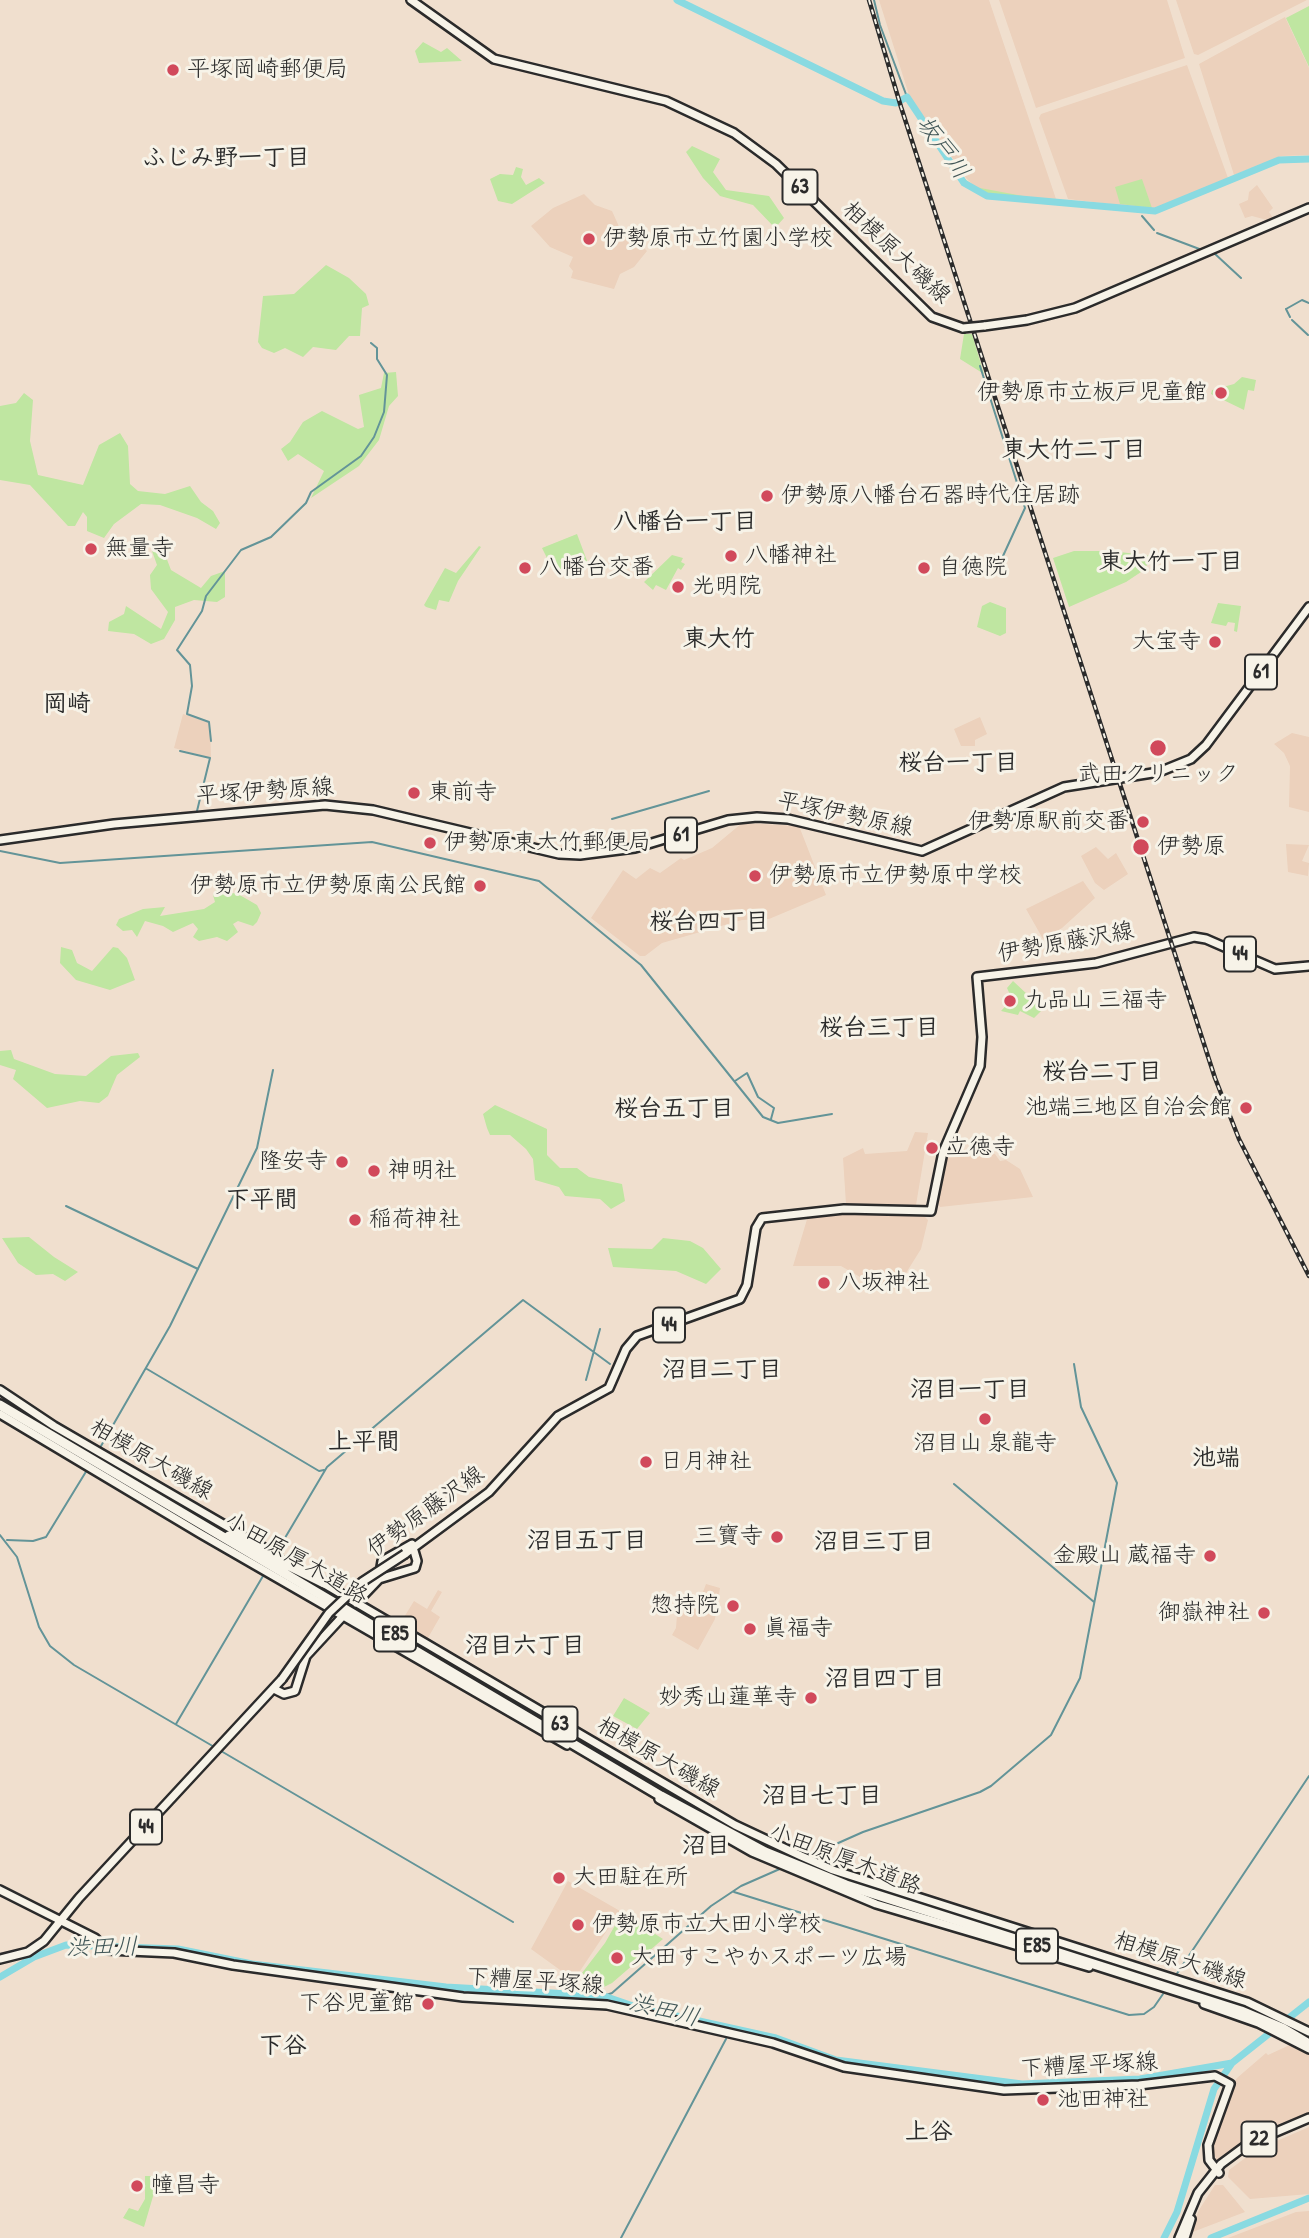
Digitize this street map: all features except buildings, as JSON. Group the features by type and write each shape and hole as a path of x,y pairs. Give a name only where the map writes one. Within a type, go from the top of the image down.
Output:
{"highway":[{"name":"小田原厚木道路","path":"0,1399 228,1538"},
{"name":"小田原厚木道路","path":"0,1405 685,1804 796,1863 1230,2002 1309,2038"},
{"path":"228,1538 324,1583"},
{"name":"E85","path":"228,1538 339,1611 342,1616"},
{"name":"小田原厚木道路","path":"1282,2025 1309,2047"}],"main road":[{"name":"相模原大磯線","path":"411,0 494,59 666,101 734,133 788,176 932,317 963,328 1027,320 1085,304 1309,208"},
{"name":"平塚伊勢原線","path":"0,841 114,824 328,805 373,810 559,854 580,856 632,849 728,820 757,817 788,819 922,851 1064,787 1159,772 1191,759 1206,745 1309,607"},
{"name":"伊勢原藤沢線","path":"0,1959 35,1948 60,1923 79,1898 274,1689 329,1613 362,1582 414,1549 489,1492 554,1419 609,1388 626,1349 637,1336 740,1299 747,1285 756,1228 762,1218 856,1208 931,1211 943,1152 980,1066 982,1037 977,976 1096,963 1178,940 1205,939 1275,969 1309,966"},
{"name":"相模原大磯線","path":"0,1390 54,1426 796,1863"},
{"name":"相模原大磯線","path":"0,1414 708,1828 796,1863 915,1917 1309,2032"},
{"path":"356,1603 379,1579 415,1568 412,1544 383,1560 379,1579"},
{"path":"274,1689 284,1694 295,1691 306,1656 342,1616"},
{"name":"下糟屋平塚線","path":"0,1890 60,1923 95,1938 101,1945 174,1953 233,1965 463,1997 607,2005 774,2043 844,2067 1004,2090 1139,2085 1215,2076 1228,2083 1208,2145 1208,2156 1218,2171"},
{"name":"22","path":"1179,2238 1198,2193 1218,2171 1264,2141 1309,2120"},
{"name":"22","path":"1185,2238 1196,2208 1218,2171"}],"shaded area":[{"path":"879,0 989,0 1056,199 1005,195 975,187 966,178 909,95"},
{"path":"999,0 1167,0 1185,58 1036,108"},
{"path":"1176,0 1307,0 1198,55 1194,54"},
{"path":"1285,17 1309,68 1309,155 1281,156 1234,175 1199,64"},
{"path":"1187,65 1228,178 1153,209 1068,199 1039,118 1041,114"},
{"path":"1257,185 1273,208 1269,212 1273,218 1245,218 1239,204 1248,200 1249,192"},
{"name":"伊勢原市立竹園小学校","path":"584,194 595,205 612,211 621,231 628,232 647,251 634,267 620,274 614,289 571,278 573,271 569,266 573,257 550,247 531,226 553,208"},
{"path":"183,714 210,723 211,758 174,748"},
{"path":"980,717 987,734 975,740 975,746 961,746 954,729"},
{"path":"1292,733 1309,737 1309,812 1289,807 1290,766 1284,753 1274,744"},
{"path":"742,823 799,826 826,895 769,919 742,920 662,943 645,956 640,956 591,918 623,870 636,879 650,868 660,873 681,858 684,860 712,848"},
{"path":"1286,844 1309,845 1302,861 1309,863 1308,876 1288,872"},
{"path":"1096,847 1108,859 1116,853 1128,874 1104,890 1095,883 1081,856"},
{"path":"1083,881 1095,898 1062,928 1043,939 1026,909"},
{"path":"915,1132 928,1133 916,1205 846,1204 843,1158 863,1148 865,1154 907,1151"},
{"path":"978,1150 995,1154 1000,1161 1006,1160 1020,1169 1033,1197 940,1207 936,1200 946,1153"},
{"path":"878,1213 924,1216 928,1220 921,1249 896,1289 874,1285 841,1266 793,1266 808,1216"},
{"path":"706,1584 720,1588 715,1619 698,1650 672,1635 676,1628 678,1602 698,1605"},
{"path":"438,1590 442,1592 431,1611 440,1617 425,1643 398,1627 414,1601 427,1609"},
{"name":"伊勢原市立大田小学校","path":"568,1881 620,1911 574,1980 531,1949"},
{"path":"1294,2043 1309,2052 1309,2115 1253,2138 1217,2161 1211,2145 1229,2091 1237,2078 1266,2053 1268,2055"},
{"path":"1309,2127 1309,2194 1250,2199 1228,2177 1229,2170 1256,2150"},
{"path":"1215,2185 1223,2185 1245,2212 1190,2233 1199,2210"},
{"path":"1309,2211 1309,2238 1228,2238 1296,2212"}],"green space":[{"path":"1309,6 1309,67 1286,18"},
{"path":"423,42 441,52 447,48 462,61 419,63 415,51"},
{"path":"909,97 965,179 975,187 1055,202 980,193 965,184"},
{"path":"692,146 720,159 713,172 726,190 769,196 784,218 775,228 753,205 720,196 703,178 686,152"},
{"path":"516,167 523,169 521,177 526,185 539,178 545,183 512,204 498,201 490,179 500,174 513,175"},
{"path":"1142,179 1152,208 1120,204 1115,187"},
{"path":"326,265 349,278 366,294 369,305 362,308 360,336 349,336 336,350 313,347 303,357 285,348 274,353 262,348 258,342 263,296 294,294"},
{"path":"964,334 972,334 984,374 960,359"},
{"path":"396,372 398,396 389,406 379,440 359,466 311,498 324,471 298,454 288,461 281,449 290,442 303,422 322,411 358,429 364,427 359,395 381,388 384,373"},
{"path":"1242,377 1256,380 1254,391 1248,390 1244,410 1211,394 1212,390 1234,384"},
{"path":"24,393 33,400 30,441 38,475 83,485 99,445 120,433 128,446 130,484 138,491 165,494 190,486 201,502 213,511 220,523 216,529 197,518 160,505 141,504 114,524 104,538 87,531 87,517 83,512 75,526 68,526 30,485 0,480 0,406 16,403"},
{"path":"577,534 589,566 553,570 542,548"},
{"path":"479,546 481,547 458,581 449,602 439,600 436,610 426,607 424,605 445,568 456,573"},
{"path":"163,549 171,570 201,588 211,576 225,571 225,597 217,602 194,600 175,607 175,620 164,639 151,644 134,634 108,631 109,622 124,614 126,606 161,629 168,612 151,589 150,575 157,565 152,551"},
{"path":"1074,551 1112,551 1152,556 1144,570 1126,582 1069,607 1053,558"},
{"path":"672,555 683,558 681,562 685,564 681,570 678,568 666,590 656,585 653,590 644,582"},
{"path":"990,602 1006,608 1006,633 1000,636 977,627 982,606"},
{"path":"1218,603 1241,606 1237,632 1234,631 1235,623 1228,622 1226,626 1211,623"},
{"path":"216,890 238,894 257,905 261,913 257,922 253,926 238,921 233,924 238,932 227,941 217,937 199,941 193,937 198,929 193,923 173,932 145,921 137,937 132,930 123,931 116,925 119,919 143,909 165,907 160,916 204,909 215,902 213,895"},
{"path":"61,947 72,950 77,963 92,971 113,947 118,948 127,958 135,980 110,990 76,980 60,963"},
{"path":"1013,981 1043,1009 1034,1018 1020,1011 1018,1015 1001,1011 1012,999 1007,988"},
{"path":"11,1050 14,1059 55,1074 86,1076 111,1056 138,1053 140,1057 117,1075 108,1096 99,1103 80,1101 47,1108 13,1079 16,1070 0,1065 0,1051"},
{"path":"495,1105 547,1129 547,1155 560,1168 577,1168 589,1177 622,1184 625,1201 611,1209 600,1199 565,1196 559,1187 535,1180 533,1159 526,1149 510,1135 490,1135 483,1114"},
{"path":"29,1237 78,1272 65,1281 53,1274 36,1275 18,1263 2,1238"},
{"path":"663,1238 690,1241 703,1248 721,1269 706,1284 676,1271 613,1267 608,1248 652,1249"},
{"path":"624,1698 650,1713 637,1729 613,1716"},
{"name":"大田すこやかスポーツ広場","path":"622,1913 663,1939 612,1983 602,1988 582,1973 605,1943"},
{"path":"145,2176 159,2176 144,2227 123,2218 129,2208 138,2211 145,2199"}],"waterway":[{"name":"坂戸川","path":"677,0 883,101 896,103 907,97 964,183 987,196 1155,211 1279,160 1309,159"},
{"path":"874,0 880,25 907,97"},
{"path":"1142,216 1154,230"},
{"path":"1157,233 1202,250"},
{"path":"1214,253 1241,278"},
{"path":"1286,309 1302,300 1309,303"},
{"path":"1286,309 1290,317"},
{"path":"1292,320 1308,335"},
{"path":"211,741 209,722 187,714 192,686 190,665 177,650 202,611 206,596 241,550 271,537 306,503 311,492 361,456 374,437 384,412 387,375 377,359 377,348 371,343"},
{"path":"980,366 1025,508 1003,556"},
{"path":"180,751 210,758 197,811"},
{"path":"612,819 709,791"},
{"path":"0,851 60,863 372,842 539,881 641,965 763,1117 778,1123 832,1114"},
{"path":"101,1446 170,1326 257,1148 273,1070"},
{"path":"735,1081 747,1073 758,1097 774,1108 771,1119"},
{"path":"66,1206 198,1269"},
{"path":"279,1548 327,1467 523,1300 610,1364"},
{"path":"586,1380 600,1329"},
{"path":"809,1856 863,1832 980,1792 991,1786 1051,1735 1080,1678 1117,1483 1081,1407 1074,1364"},
{"path":"147,1369 319,1471 324,1470"},
{"path":"7,1540 33,1541 46,1537 87,1470"},
{"path":"954,1484 1094,1602"},
{"path":"0,1535 17,1557 39,1627 50,1646 74,1665 216,1748"},
{"path":"176,1724 263,1576"},
{"path":"221,1751 513,1922"},
{"path":"1176,1975 1309,1776"},
{"path":"604,1996 612,1993 711,1906 741,1886 782,1868"},
{"path":"734,1892 1129,2015 1144,2014 1154,2007 1163,1994"},
{"name":"渋田川","path":"0,1977 34,1957 66,1945 178,1949 252,1964 446,1987 604,1996 636,2007 776,2038 836,2060 1022,2084 1140,2079 1232,2063 1309,2002"},
{"path":"621,2238 726,2039"},
{"path":"1164,2238 1177,2212 1214,2089 1232,2063"},
{"path":"1211,2238 1309,2198"}],"railway":[{"path":"869,0 901,107 1215,1078 1239,1139 1309,1276"}],"place":[{"name":"平塚岡崎郵便局","path":"173,70"},
{"name":"伊勢原市立竹園小学校","path":"589,239"},
{"name":"伊勢原市立板戸児童館","path":"1221,393"},
{"name":"伊勢原八幡台石器時代住居跡","path":"767,496"},
{"name":"無量寺","path":"91,549"},
{"name":"八幡神社","path":"731,556"},
{"name":"八幡台交番","path":"525,568"},
{"name":"自徳院","path":"924,568"},
{"name":"光明院","path":"678,587"},
{"name":"大宝寺","path":"1215,642"},
{"name":"武田クリニック","path":"1158,748"},
{"name":"東前寺","path":"414,793"},
{"name":"伊勢原駅前交番","path":"1143,822"},
{"name":"伊勢原東大竹郵便局","path":"430,843"},
{"name":"伊勢原","path":"1141,847"},
{"name":"伊勢原市立伊勢原中学校","path":"755,876"},
{"name":"伊勢原市立伊勢原南公民館","path":"480,886"},
{"name":"九品山 三福寺","path":"1010,1001"},
{"name":"池端三地区自治会館","path":"1246,1108"},
{"name":"立徳寺","path":"932,1148"},
{"name":"隆安寺","path":"342,1162"},
{"name":"神明社","path":"374,1171"},
{"name":"稲荷神社","path":"355,1220"},
{"name":"八坂神社","path":"824,1283"},
{"name":"沼目山 泉龍寺","path":"985,1419"},
{"name":"日月神社","path":"646,1462"},
{"name":"三寶寺","path":"777,1537"},
{"name":"金殿山 蔵福寺","path":"1210,1556"},
{"name":"惣持院","path":"733,1606"},
{"name":"御嶽神社","path":"1264,1613"},
{"name":"眞福寺","path":"750,1629"},
{"name":"妙秀山蓮華寺","path":"811,1698"},
{"name":"大田駐在所","path":"559,1878"},
{"name":"伊勢原市立大田小学校","path":"578,1925"},
{"name":"大田すこやかスポーツ広場","path":"617,1958"},
{"name":"下谷児童館","path":"428,2004"},
{"name":"池田神社","path":"1043,2100"},
{"name":"幢昌寺","path":"137,2186"}],"district":[{"name":"ふじみ野一丁目","path":"226,159"},
{"name":"東大竹二丁目","path":"1074,451"},
{"name":"八幡台一丁目","path":"685,523"},
{"name":"東大竹一丁目","path":"1171,563"},
{"name":"東大竹","path":"719,640"},
{"name":"岡崎","path":"67,705"},
{"name":"桜台一丁目","path":"958,764"},
{"name":"桜台四丁目","path":"709,923"},
{"name":"桜台三丁目","path":"879,1029"},
{"name":"桜台二丁目","path":"1102,1073"},
{"name":"桜台五丁目","path":"674,1110"},
{"name":"下平間","path":"262,1201"},
{"name":"沼目二丁目","path":"722,1371"},
{"name":"沼目一丁目","path":"970,1391"},
{"name":"上平間","path":"364,1443"},
{"name":"池端","path":"1216,1459"},
{"name":"沼目五丁目","path":"587,1542"},
{"name":"沼目三丁目","path":"874,1543"},
{"name":"沼目六丁目","path":"525,1647"},
{"name":"沼目四丁目","path":"885,1680"},
{"name":"沼目七丁目","path":"822,1797"},
{"name":"沼目","path":"706,1847"},
{"name":"下谷","path":"283,2047"},
{"name":"上谷","path":"929,2133"}]}
